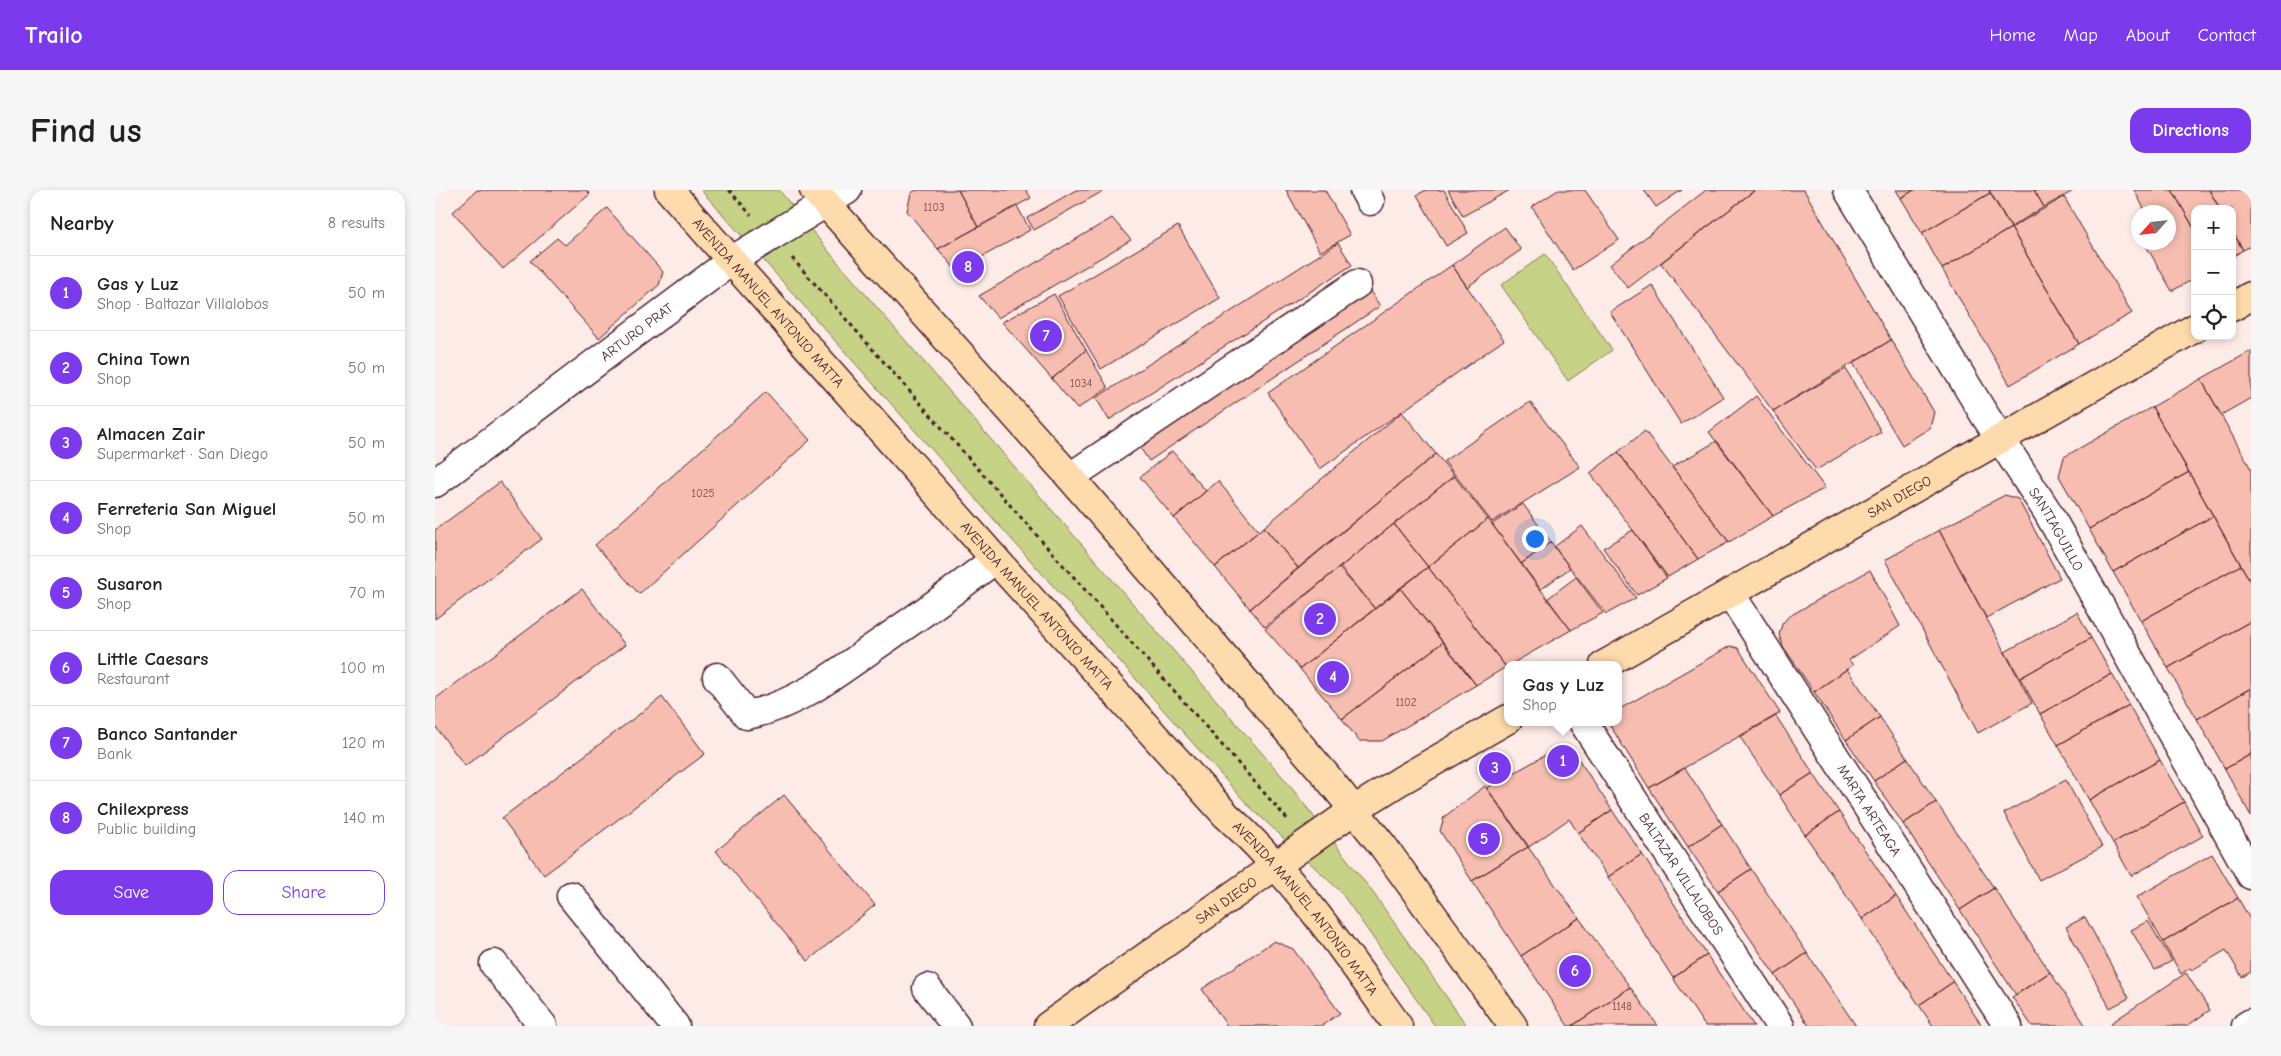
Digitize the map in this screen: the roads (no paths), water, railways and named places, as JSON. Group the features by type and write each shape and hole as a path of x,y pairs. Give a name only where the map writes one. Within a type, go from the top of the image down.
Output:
{"main road":[{"name":"AVENIDA MANUEL ANTONIO MATTA","path":"669,190 995,559 1226,815 1308,902 1398,1026"},
{"path":"829,194 1324,773 1383,846 1513,1026"},
{"path":"2236,305 2251,296"},
{"name":"SAN DIEGO","path":"1611,661 2191,330"},
{"name":"SAN DIEGO","path":"1049,1026 1354,810 1400,780 1504,721"}],"street":[{"name":"SANTIAGUILLO","path":"1847,190 1984,414 2047,511 2251,875"},
{"name":"ARTURO PRAT","path":"435,483 731,261 772,236 829,194"},
{"path":"1070,477 1357,284"},
{"path":"717,676 747,715 761,712 808,693 950,595 995,559"},
{"name":"MARTA ARTEAGA","path":"1730,593 2008,1026"},
{"name":"BALTAZAR VILLALOBOS","path":"1586,726 1780,1026"},
{"path":"571,896 675,1026"},
{"path":"494,964 543,1026"},
{"path":"927,988 956,1026"},
{"path":"2246,1026 2251,1023"}],"place":[{"name":"Chilexpress","path":"968,267"},
{"name":"Banco Santander","path":"1046,336"},
{"name":"China Town","path":"1320,619"},
{"name":"Ferreteria San Miguel","path":"1333,677"},
{"name":"Gas y Luz","path":"1563,761"},
{"name":"Almacen Zair","path":"1495,768"},
{"name":"Susaron","path":"1484,839"},
{"name":"Little Caesars","path":"1575,971"}]}
